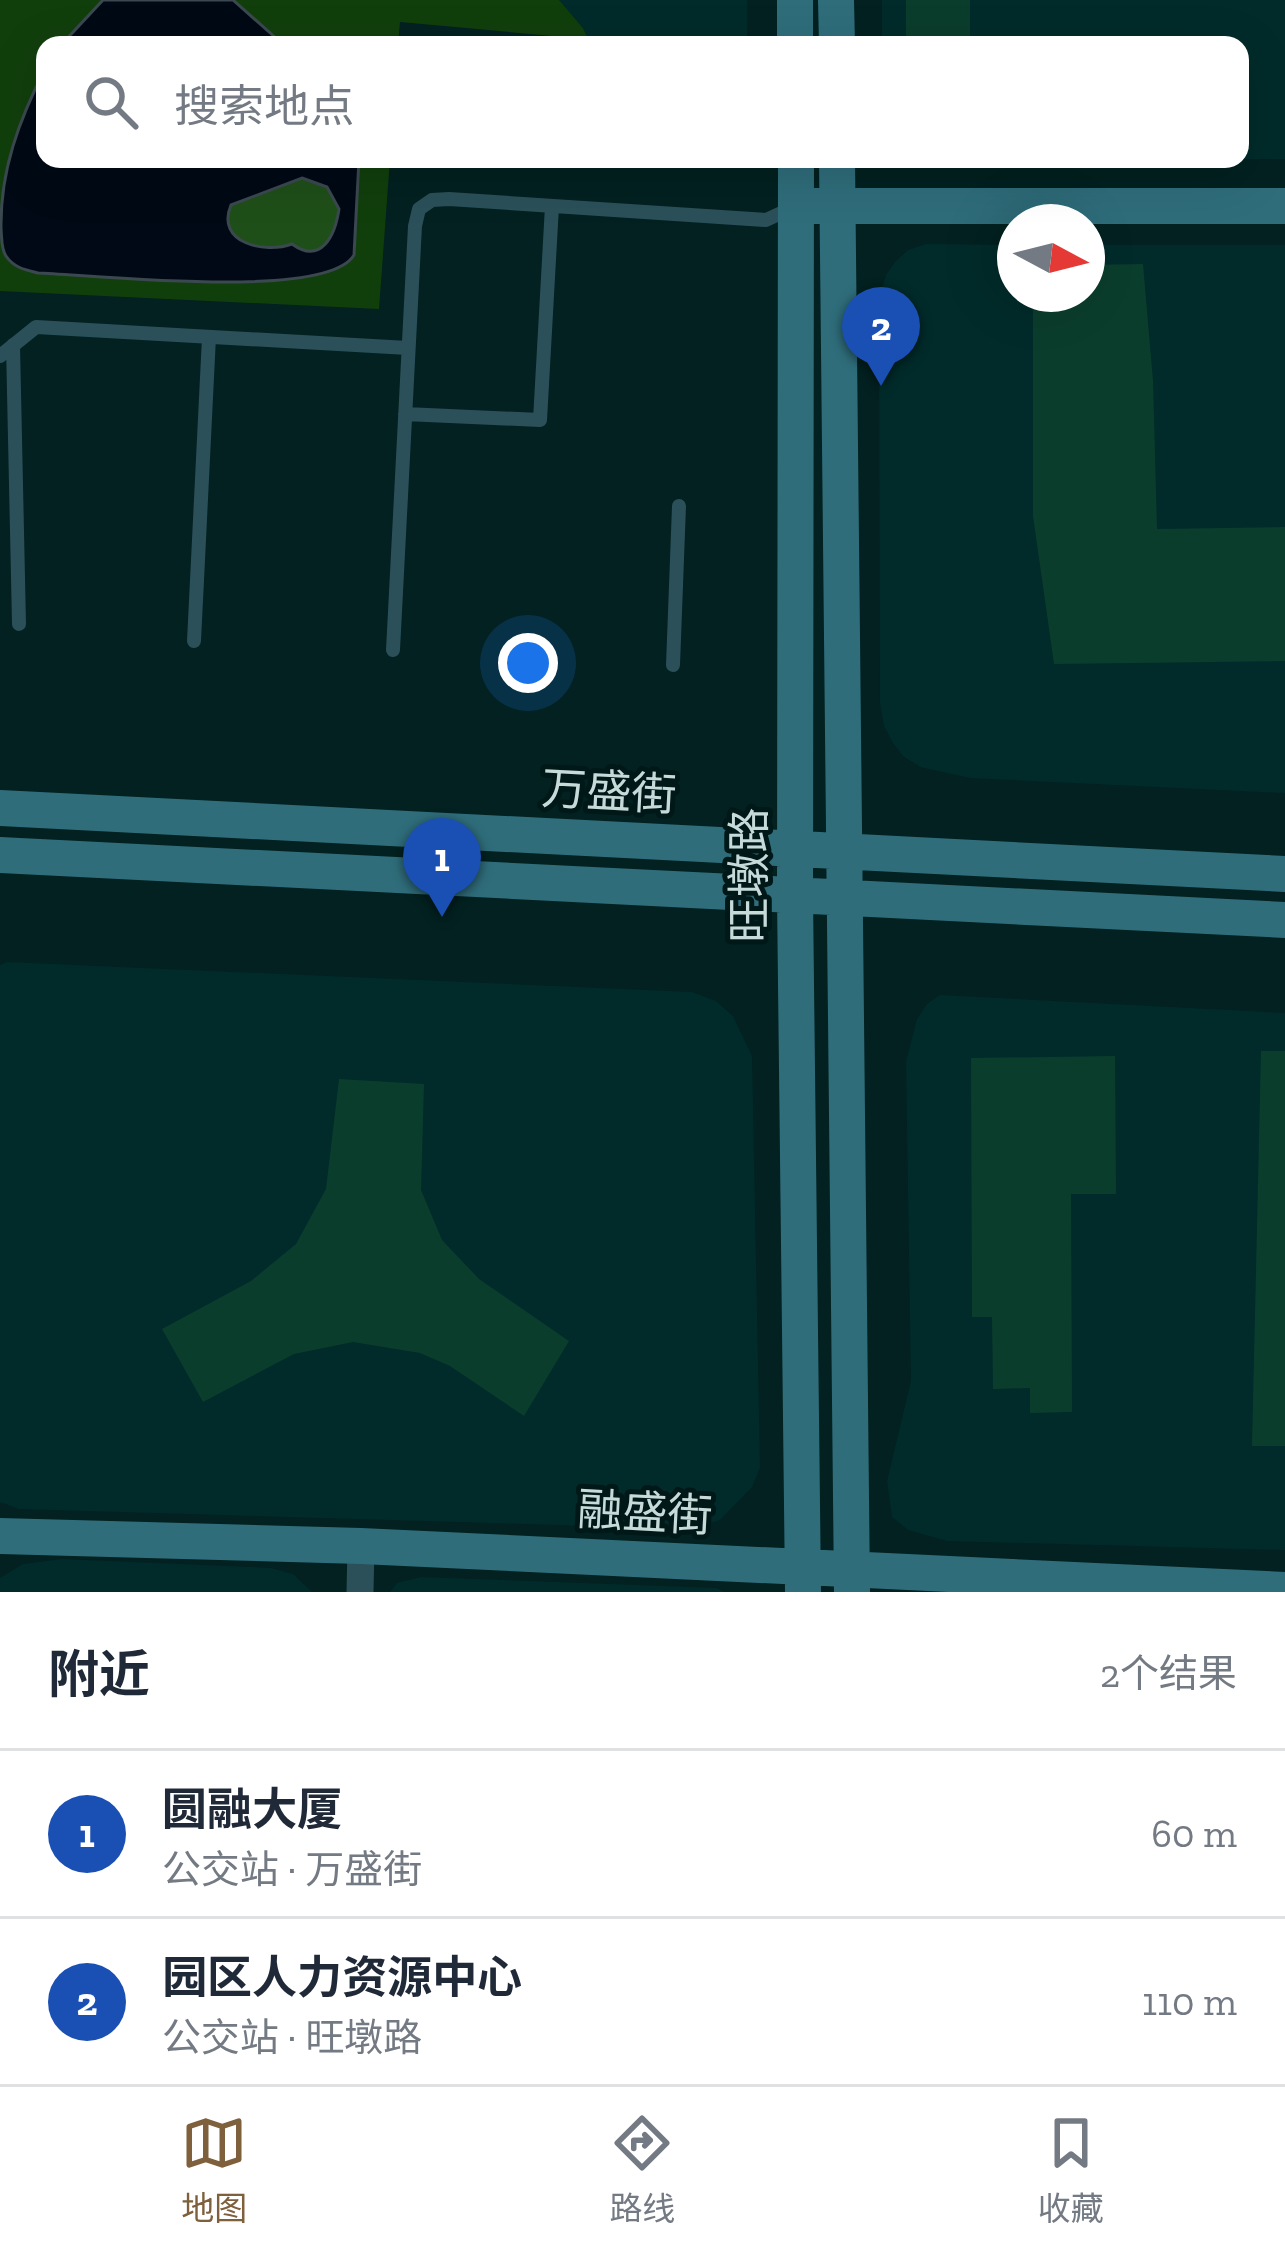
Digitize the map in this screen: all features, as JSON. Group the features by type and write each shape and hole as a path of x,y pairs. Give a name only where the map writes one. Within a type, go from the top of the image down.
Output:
{"main road":[{"path":"795,0 795,36"},
{"path":"836,0 837,36"},
{"name":"旺墩路","path":"796,168 795,896 803,1580"},
{"path":"837,168 852,1581"},
{"path":"796,206 1285,206"},
{"name":"万盛街","path":"0,808 1285,874"},
{"path":"0,855 1285,920"},
{"name":"融盛街","path":"0,1536 361,1546 803,1580 1285,1589"}],"street":[{"path":"360,1592 361,1546"}],"lane":[{"path":"393,650 419,209 432,200 449,199 766,220 796,206"},
{"path":"405,414 540,421 552,206"},
{"path":"0,356 37,327 408,348"},
{"path":"194,641 209,337"},
{"path":"13,345 19,623"},
{"path":"673,665 679,506"}],"shaded area":[{"path":"103,0 233,0 274,36 69,36"},
{"path":"559,0 747,0 747,36 587,36"},
{"path":"882,0 1285,0 1285,159 1249,159 1249,36 882,36"},
{"path":"36,89 36,168 359,168 354,255 335,269 301,278 257,281 107,278 38,273 16,266 3,250 1,229 4,187 19,127","holes":["302,178 327,187 339,209 325,245 311,251 292,244 269,247 245,242 230,229 228,218 231,205"]},
{"path":"926,244 997,245 997,312 1105,312 1105,245 1285,245 1285,793 970,778 920,767 893,743 880,703 879,299 886,275 908,250"},
{"path":"0,965 692,992 716,1001 733,1016 752,1056 760,1468 752,1487 720,1520 692,1529 19,1509 0,1502"},
{"path":"940,995 1285,1013 1285,1550 947,1541 908,1530 892,1517 887,1481 911,1381 906,1062 917,1019"},
{"path":"62,1559 271,1568 293,1574 312,1592 0,1592 0,1578 23,1564"},
{"path":"421,1577 717,1588 724,1592 390,1592 397,1583"}],"green space":[{"path":"0,0 559,0 587,36 400,22 399,36 36,36 36,168 389,168 379,309 0,291"},
{"path":"302,178 327,187 339,209 333,232 320,249 304,253 297,247 260,246 237,238 230,230 230,205"}],"building":[{"path":"906,0 970,0 970,36 906,36"},
{"path":"1143,264 1153,381 1157,529 1285,527 1285,661 1054,664 1033,516 1033,312 1105,312 1105,265"},
{"path":"1261,1051 1285,1051 1285,1446 1252,1446"},
{"path":"1115,1056 1116,1194 1071,1194 1072,1412 1030,1413 1030,1388 993,1389 992,1317 972,1317 971,1058"},
{"path":"339,1079 424,1084 421,1190 442,1240 479,1279 569,1341 524,1416 450,1366 420,1353 353,1342 294,1354 203,1402 162,1329 251,1281 296,1244 326,1189"}],"place":[{"name":"园区人力资源中心","path":"881,386"},
{"name":"圆融大厦","path":"442,917"}]}
